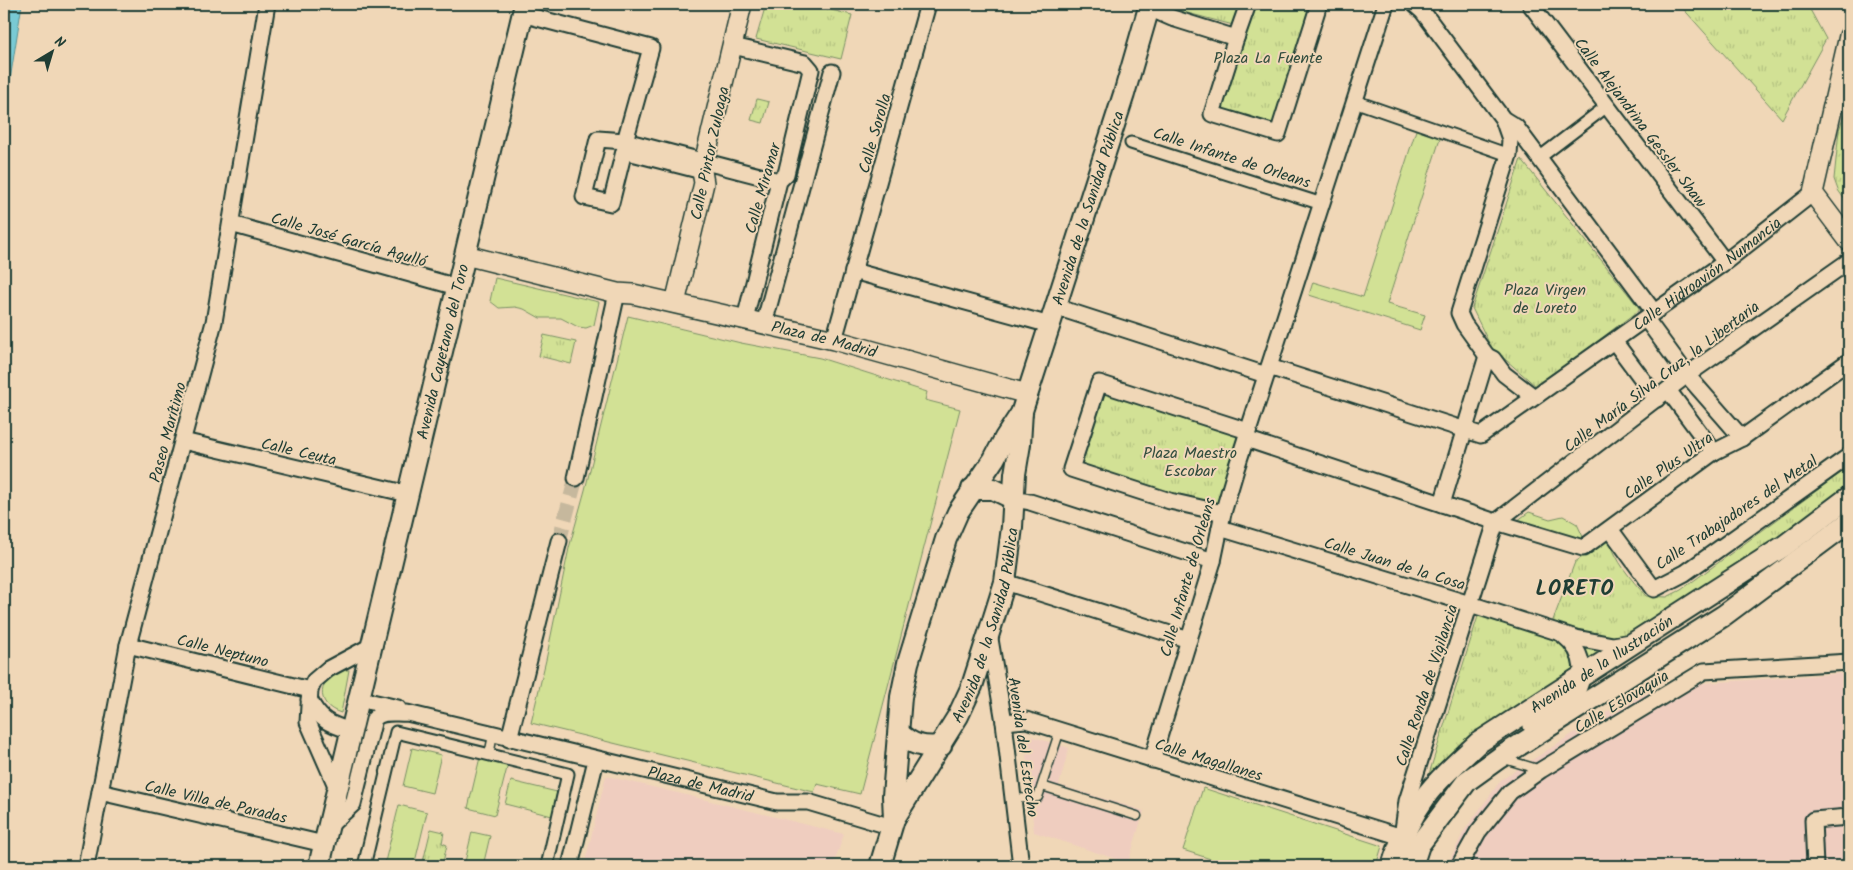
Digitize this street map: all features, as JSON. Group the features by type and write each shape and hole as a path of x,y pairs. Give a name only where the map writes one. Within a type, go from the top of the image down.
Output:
{"main road":[{"name":"Avenida de la Sanidad Pública","path":"880,866 893,823 958,716 972,686 989,633 1004,582 1012,527 1015,474 1025,403 1124,94 1150,6"},
{"name":"Avenida Cayetano del Toro","path":"319,866 523,9"},
{"name":"Avenida de la Sanidad Pública","path":"893,823 893,796 901,697 908,663 946,539 958,512 994,458 1025,403"},
{"path":"972,489 993,489 1014,499"},
{"name":"Avenida de la Ilustración","path":"1392,866 1410,809 1428,794 1448,771 1478,743 1784,546 1849,498"},
{"name":"Avenida de la Ilustración","path":"1412,866 1419,845 1467,781 1499,758 1723,616 1849,522"},
{"path":"899,733 908,742 917,746 929,748 941,746"}],"street":[{"name":"Paseo Marítimo","path":"86,866 128,645 214,322 267,4"},
{"name":"Calle Pintor Zuloaga","path":"676,303 704,183 703,166 742,4"},
{"name":"Calle Sorolla","path":"834,340 928,4"},
{"path":"1248,4 1212,114 1278,134 1319,4"},
{"name":"Calle Infante de Orleans","path":"1152,760 1213,561 1222,521 1247,435 1386,4"},
{"name":"Calle Alejandrina Gessler Shaw","path":"1530,4 1724,262"},
{"path":"1150,6 1172,18 1236,38"},
{"path":"1420,7 1504,119 1516,128 1539,158 1650,316 1687,375 1742,438"},
{"path":"523,9 651,48 625,141"},
{"path":"1849,36 1813,193 1840,223 1849,240"},
{"name":"Calle Miramar","path":"732,46 805,63 811,70 786,174 779,181 745,319"},
{"path":"764,324 832,72"},
{"path":"1354,101 1510,152"},
{"path":"1539,158 1607,106"},
{"path":"1504,119 1510,139 1510,152 1459,312 1464,324 1487,356 1493,359 1504,374 1534,397"},
{"path":"703,166 625,141 598,138 584,197 611,203 624,151 779,181"},
{"name":"Calle Infante de Orleans","path":"1131,143 1322,204"},
{"path":"1510,152 1522,144 1529,145"},
{"name":"Calle Hidroavión Numancia","path":"1053,316 1267,371 1481,434 1650,316 1813,193"},
{"name":"Calle José García Agulló","path":"231,224 457,287"},
{"name":"Plaza de Madrid","path":"465,255 617,293 633,294 676,303 834,340 1025,403"},
{"name":"Calle María Silva Cruz, la Libertaria","path":"1496,522 1687,375 1849,261"},
{"path":"853,271 1053,316"},
{"path":"576,478 617,293"},
{"path":"1614,341 1714,452"},
{"path":"1442,504 1487,356"},
{"name":"Calle Plus Ultra","path":"1496,522 1584,548 1714,452 1742,438 1849,361"},
{"path":"1222,521 1170,501 1071,469 1099,383 1496,522"},
{"name":"Calle Ceuta","path":"183,441 408,494"},
{"name":"Calle Trabajadores del Metal","path":"1610,529 1654,589 1685,573 1849,456"},
{"path":"1014,499 1030,502 1213,561"},
{"name":"Calle Juan de la Cosa","path":"1222,521 1470,604 1592,642 1613,645 1626,644 1647,635"},
{"name":"Calle Ronda de Vigilancia","path":"1410,809 1496,522"},
{"path":"509,739 559,541"},
{"path":"1004,582 1189,640"},
{"path":"1467,781 1470,772 1488,755 1568,702 1579,685 1583,676 1580,658 1575,647 1560,632"},
{"name":"Avenida del Estrecho","path":"989,633 1004,722 1021,866"},
{"name":"Calle Neptuno","path":"128,645 310,694"},
{"path":"337,788 308,722 310,694 314,681 328,669 371,646"},
{"name":"Calle Eslovaquia","path":"1460,866 1478,832 1510,792 1541,770 1704,671 1849,662"},
{"path":"310,694 316,713 329,724 351,731"},
{"name":"Plaza de Madrid","path":"359,699 399,708 407,714"},
{"name":"Plaza de Madrid","path":"326,836 353,804 374,719 384,712 407,714 777,802 808,802 893,823"},
{"name":"Calle Magallanes","path":"1004,722 1026,720 1402,838"},
{"path":"364,866 396,732 568,774 547,866"},
{"path":"570,866 596,760"},
{"name":"Calle Villa de Paradas","path":"100,792 326,836"},
{"path":"1410,809 1422,823 1439,818"},
{"path":"1815,866 1812,820 1849,817"}],"lane":[{"path":"1014,799 1038,797 1060,730"},
{"path":"488,755 493,735"},
{"path":"1499,758 1541,770"},
{"path":"1042,786 1137,816"}],"shaded area":[{"path":"1849,673 1849,866 1447,866 1464,831 1501,780 1633,695 1705,683"},
{"path":"1030,736 1069,748 1059,785 1144,811 1128,863 1034,832 1025,744"},
{"path":"606,776 844,834 833,866 584,866"}],"green space":[{"path":"766,4 806,4 852,15 841,59 756,39"},
{"name":"Plaza La Fuente","path":"1182,4 1243,4 1237,26 1180,11"},
{"name":"Plaza La Fuente","path":"1256,4 1313,4 1274,127 1222,111"},
{"path":"1679,4 1807,4 1826,39 1782,119"},
{"path":"757,99 769,102 763,123 751,120"},
{"path":"1849,101 1849,206 1838,190 1834,179 1839,130"},
{"path":"1417,127 1441,136 1387,304 1425,315 1420,330 1309,295 1313,282 1363,297"},
{"name":"Plaza Virgen de Loreto","path":"1521,159 1640,309 1537,387 1491,347 1472,308"},
{"path":"495,278 599,302 594,325 586,328 578,327 561,318 540,318 524,309 515,307 499,308 490,301"},
{"path":"628,316 741,343 820,358 927,392 925,400 960,409 860,794 817,784 814,792 531,723 569,548"},
{"path":"544,335 576,342 571,364 539,356"},
{"name":"Plaza Maestro Escobar","path":"1101,389 1243,435 1218,513 1076,467"},
{"path":"1849,467 1849,486 1667,616 1585,665 1552,623 1575,562 1609,539 1629,576 1646,596 1667,597 1681,590"},
{"path":"1529,512 1550,519 1563,516 1577,524 1584,539 1574,548 1510,526"},
{"path":"1479,613 1566,642 1578,668 1528,703 1499,717 1473,735 1425,787"},
{"path":"342,670 349,670 341,713 326,704 322,692 328,679"},
{"path":"412,748 441,755 432,793 403,786"},
{"path":"481,753 509,760 495,815 468,808"},
{"path":"511,781 557,792 552,816 505,804"},
{"path":"1203,788 1382,846 1376,866 1232,866 1183,850"},
{"path":"399,805 427,812 414,866 384,866"},
{"path":"431,829 444,832 442,843 447,845 442,866 422,866"},
{"path":"472,832 490,836 483,866 464,866"}],"water":[{"path":"4,4 22,4 4,118"}],"tunnel":[{"path":"559,541 576,478"}],"district":[{"name":"LORETO","path":"1575,588"}]}
